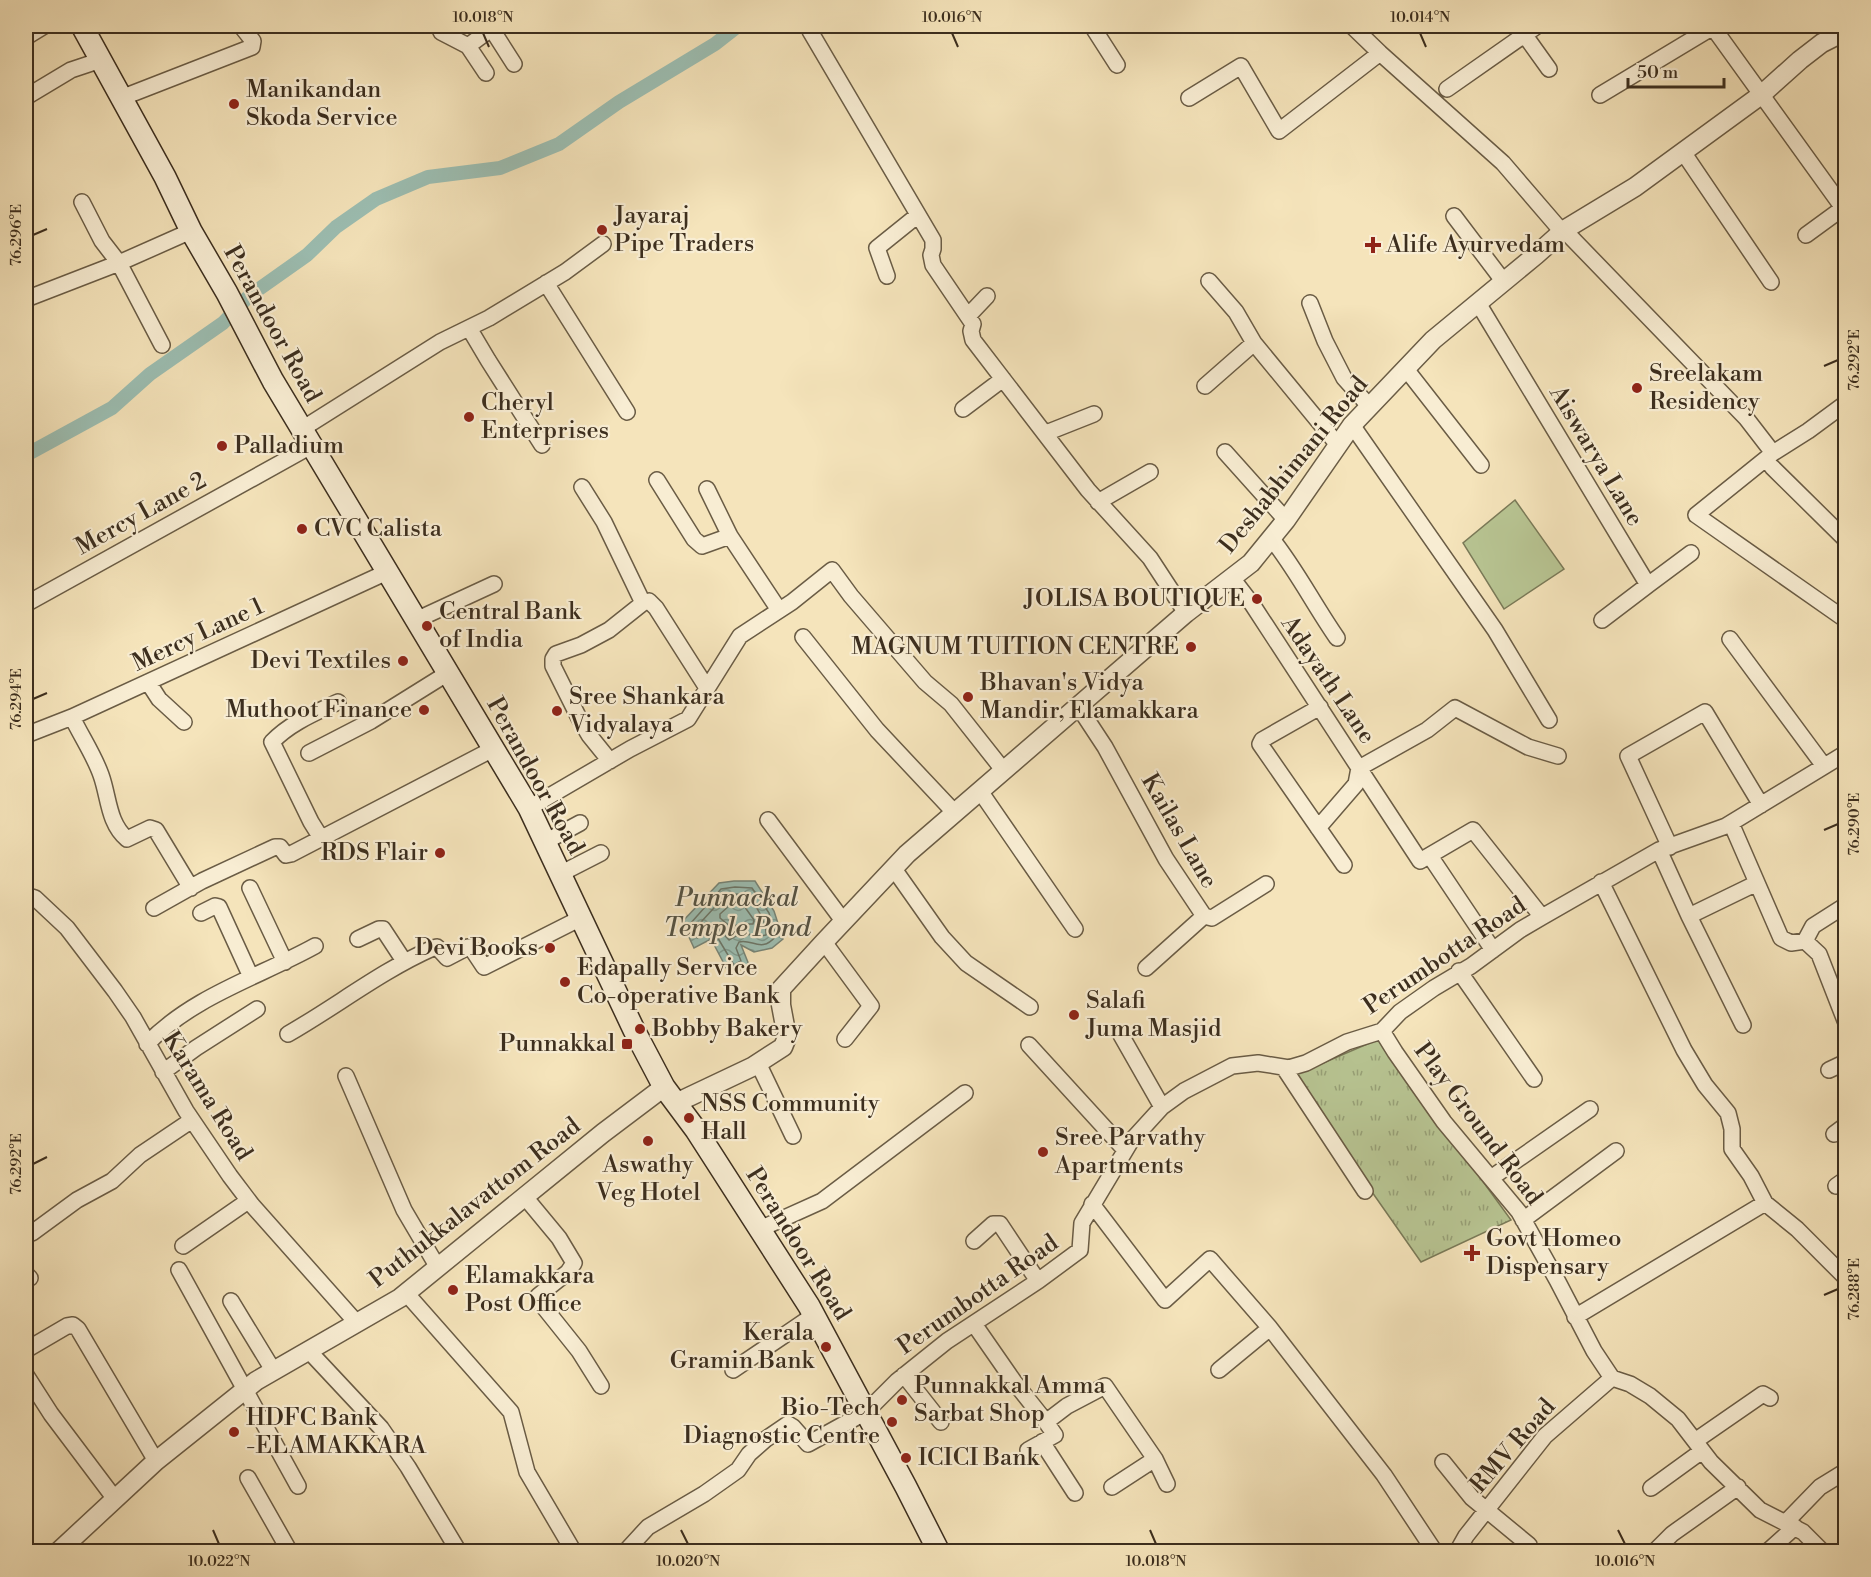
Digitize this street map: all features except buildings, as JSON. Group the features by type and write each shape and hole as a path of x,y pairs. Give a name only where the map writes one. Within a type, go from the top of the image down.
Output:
{"main road":[{"name":"Perandoor Road","path":"82,26 273,381 529,808 629,1015 634,1030 670,1095 696,1130 814,1315 939,1551"}],"street":[{"path":"26,37 44,26"},
{"path":"122,98 252,47 253,41 241,26"},
{"path":"1092,26 1117,65"},
{"path":"1352,26 1503,163 1558,227 1564,230 1746,418 1772,460 1845,540"},
{"path":"1600,94 1713,26 1844,210 1806,235"},
{"path":"468,46 493,27 514,64"},
{"path":"440,29 468,46 486,73"},
{"path":"1447,89 1531,30 1549,69"},
{"name":"Deshabhimani Road","path":"670,1095 759,1063 783,1047 787,1037 781,1005 781,989 824,942 894,868 955,813 1186,613 1251,563 1286,520 1352,425 1433,340 1564,230 1635,187 1761,96 1822,43 1845,31"},
{"path":"810,32 933,240 931,255 933,265 973,324 970,331 973,340 1098,502 1150,558 1186,613"},
{"path":"1189,98 1241,66 1279,131 1380,53"},
{"path":"26,97 71,70 101,60"},
{"path":"1683,152 1770,282"},
{"path":"82,202 102,241 119,263 162,345"},
{"path":"887,276 877,248 918,215"},
{"path":"1454,216 1504,282"},
{"path":"26,299 119,263 191,231"},
{"name":"Mercy Lane 2","path":"26,604 306,438 440,342 489,318 603,244"},
{"path":"1209,280 1236,312 1254,343 1338,445"},
{"path":"546,283 600,365 627,412"},
{"path":"968,316 987,296"},
{"path":"1310,303 1325,341 1344,378 1370,406"},
{"name":"Aiswarya Lane","path":"1478,303 1648,585"},
{"path":"469,328 542,445"},
{"path":"1205,386 1254,343"},
{"path":"1406,369 1480,465"},
{"path":"963,409 1003,379"},
{"path":"1845,403 1696,515 1845,620"},
{"path":"1046,434 1094,414"},
{"path":"1352,425 1495,630 1549,720"},
{"path":"1226,452 1286,520"},
{"path":"1098,502 1150,472"},
{"path":"657,480 694,539 702,546 730,536"},
{"path":"582,487 604,522 643,603"},
{"path":"706,489 730,536 779,610"},
{"path":"1271,537 1337,638"},
{"path":"1602,620 1691,553"},
{"path":"529,808 688,719 740,636 832,570 851,596 925,682 951,704 1004,771"},
{"name":"Mercy Lane 1","path":"26,735 72,717 387,572"},
{"name":"Adayath Lane","path":"1232,578 1252,604 1359,768 1427,730 1455,708 1528,747 1558,756"},
{"path":"416,620 494,585"},
{"path":"610,761 589,735 579,718 553,666 556,654 582,645 609,630 643,603 649,601 656,608 707,688"},
{"path":"803,636 877,730 955,813"},
{"path":"1730,639 1824,766"},
{"path":"309,753 371,721 448,673"},
{"path":"148,682 159,699 184,722"},
{"path":"321,838 272,742 304,718 338,702"},
{"name":"Kailas Lane","path":"1078,706 1105,747 1166,859 1204,916 1212,918 1266,884"},
{"path":"1320,707 1262,740 1260,744 1344,865"},
{"path":"1743,1025 1689,916 1628,756 1705,712 1761,805"},
{"path":"72,717 101,776 111,813 120,830 127,839 150,828 156,830 191,888"},
{"path":"154,908 274,847 280,847 286,855 493,749"},
{"name":"Perumbotta Road","path":"625,1551 648,1527 704,1494 738,1470 749,1454 788,1424 794,1427 808,1444 866,1412 904,1376 947,1341 1038,1281 1080,1250 1082,1222 1125,1150 1162,1107 1184,1091 1232,1066 1258,1063 1289,1068 1306,1064 1347,1042 1382,1031 1400,1012 1542,917 1665,848 1731,823 1845,753"},
{"path":"1318,828 1356,784 1359,768"},
{"path":"1359,768 1420,861 1473,830 1542,917"},
{"path":"980,791 1075,929"},
{"path":"768,820 844,922"},
{"path":"545,842 580,823"},
{"path":"1731,823 1781,938 1791,943 1806,941"},
{"path":"560,874 601,854"},
{"path":"1430,856 1493,950"},
{"path":"894,868 942,937 966,963 1030,1007"},
{"path":"1601,882 1684,1050 1706,1085 1728,1113 1732,1129 1732,1149 1751,1176 1765,1203 1797,1228 1845,1278"},
{"path":"1689,916 1757,883"},
{"path":"250,888 285,962"},
{"name":"Karama Road","path":"27,896 35,898 67,928 96,963 133,1017 192,1120 248,1201 356,1322"},
{"path":"1806,941 1813,926 1845,905"},
{"path":"201,913 214,906 219,907 251,977"},
{"path":"1146,968 1204,916"},
{"path":"288,1034 404,961 437,947 447,958 468,946 484,967 581,918"},
{"path":"358,939 383,929 404,961"},
{"path":"1806,941 1819,954 1840,989 1845,1023"},
{"path":"824,942 871,1006 845,1039"},
{"path":"147,1044 197,1005 315,946"},
{"path":"1459,971 1534,1079"},
{"path":"163,1072 257,1009"},
{"name":"Play Ground Road","path":"1382,1031 1444,1122 1523,1220 1593,1351 1612,1378"},
{"path":"1121,1035 1162,1107"},
{"path":"1029,1045 1125,1150"},
{"path":"1829,1071 1845,1062"},
{"path":"759,1063 793,1136"},
{"path":"1284,1068 1365,1191"},
{"path":"346,1076 405,1210 437,1266"},
{"path":"760,1229 822,1202 965,1092"},
{"name":"Puthukkalavattom Road","path":"58,1551 156,1461 244,1390 273,1370 406,1293 603,1133 670,1095"},
{"path":"1491,1178 1590,1109"},
{"path":"32,1233 77,1200 112,1181 140,1155 192,1120"},
{"path":"1523,1220 1616,1151"},
{"path":"525,1197 559,1238 574,1263 568,1272 538,1296 539,1301 579,1351 601,1386"},
{"path":"183,1246 248,1201"},
{"path":"1575,1317 1765,1203"},
{"path":"1092,1204 1166,1300 1210,1258 1270,1329 1384,1476 1435,1551"},
{"path":"974,1241 993,1224 1000,1224 1038,1281"},
{"path":"179,1270 298,1486"},
{"path":"406,1293 511,1412 527,1472 574,1551"},
{"path":"231,1301 273,1370"},
{"path":"733,1370 814,1315"},
{"path":"974,1324 1055,1435 1028,1450"},
{"path":"26,1350 67,1326 73,1325 78,1329 156,1461"},
{"path":"1219,1370 1270,1329"},
{"path":"308,1350 381,1428 408,1467 459,1551"},
{"path":"26,1375 30,1391 116,1498"},
{"path":"904,1376 941,1422"},
{"path":"1612,1378 1630,1384 1650,1396 1678,1419 1711,1462 1760,1510 1803,1532 1823,1551"},
{"name":"RMV Road","path":"1457,1551 1466,1536 1545,1436 1612,1378"},
{"path":"1046,1422 1067,1406 1106,1386 1155,1459 1167,1484"},
{"path":"1651,1488 1762,1394 1770,1398"},
{"path":"1042,1442 1075,1493"},
{"path":"1112,1486 1155,1459"},
{"path":"1443,1462 1472,1498 1529,1545"},
{"path":"1767,1551 1791,1525 1820,1487 1845,1471"},
{"path":"248,1478 290,1551"},
{"path":"1654,1551 1672,1534 1738,1486"}],"green space":[{"path":"1515,500 1564,569 1504,609 1463,543"},
{"path":"1379,1039 1511,1220 1421,1262 1295,1075"}],"water":[{"name":"Punnackal Temple Pond","path":"755,881 774,911 783,939 772,948 754,952 741,945 749,965 730,975 711,939 694,948 682,922 719,883"}],"waterway":[{"path":"26,455 112,408 150,374 223,323 249,296 307,255 336,227 376,199 428,177 500,168 559,144 619,102 715,44 738,26"}],"place":[{"name":"Manikandan Skoda Service","path":"234,104"},
{"name":"Jayaraj Pipe Traders","path":"602,230"},
{"name":"Alife Ayurvedam","path":"1373,245"},
{"name":"Sreelakam Residency","path":"1637,388"},
{"name":"Cheryl Enterprises","path":"469,417"},
{"name":"Palladium","path":"222,446"},
{"name":"CVC Calista","path":"302,529"},
{"name":"JOLISA BOUTIQUE","path":"1257,599"},
{"name":"Central Bank of India","path":"427,626"},
{"name":"MAGNUM TUITION CENTRE","path":"1191,647"},
{"name":"Devi Textiles","path":"403,661"},
{"name":"Bhavan's Vidya Mandir, Elamakkara","path":"968,697"},
{"name":"Muthoot Finance","path":"424,710"},
{"name":"Sree Shankara Vidyalaya","path":"557,711"},
{"name":"RDS Flair","path":"440,853"},
{"name":"Devi Books","path":"550,948"},
{"name":"Edapally Service Co-operative Bank","path":"565,982"},
{"name":"Salafi Juma Masjid","path":"1074,1015"},
{"name":"Bobby Bakery","path":"640,1029"},
{"name":"Punnakkal","path":"627,1044"},
{"name":"NSS Community Hall","path":"689,1118"},
{"name":"Aswathy Veg Hotel","path":"648,1141"},
{"name":"Sree Parvathy Apartments","path":"1043,1152"},
{"name":"Govt Homeo Dispensary","path":"1472,1253"},
{"name":"Elamakkara Post Office","path":"453,1290"},
{"name":"Kerala Gramin Bank","path":"826,1347"},
{"name":"Punnakkal Amma Sarbat Shop","path":"902,1400"},
{"name":"Bio-Tech Diagnostic Centre","path":"892,1422"},
{"name":"HDFC Bank -ELAMAKKARA","path":"234,1432"},
{"name":"ICICI Bank","path":"906,1458"}]}
